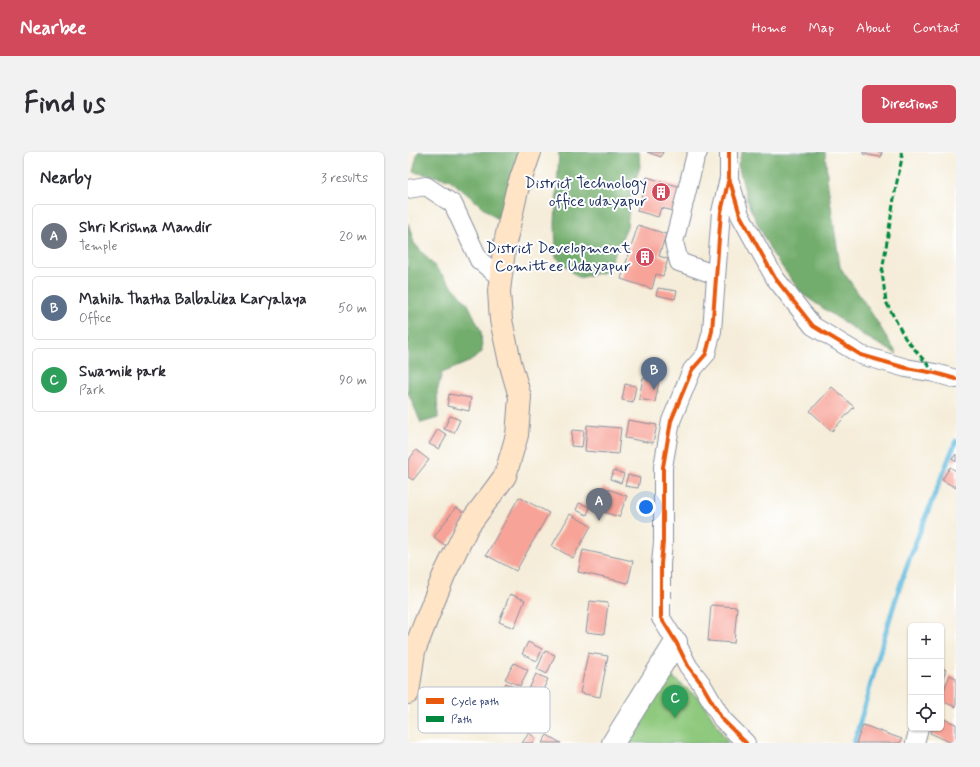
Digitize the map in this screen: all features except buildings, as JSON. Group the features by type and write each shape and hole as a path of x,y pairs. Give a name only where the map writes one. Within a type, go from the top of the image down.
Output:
{"main road":[{"path":"408,693 414,651 444,575 468,526 504,476 517,436 520,397 510,362 501,320 499,291 505,243 517,190 530,152"}],"street":[{"path":"698,152 694,158 674,242 679,262 716,275"},
{"path":"729,152 729,178 721,212 712,332 706,354 692,370 670,421 663,467 661,618 676,642 688,666 701,683 722,719 746,743"},
{"path":"729,178 740,215 775,278 813,326 861,355 906,368 935,373 956,379"},
{"path":"408,189 426,186 452,204 479,260 501,278"},
{"path":"613,743 676,642"},
{"path":"915,743 918,731"}],"green space":[{"path":"418,152 522,152 497,219 449,179 413,172"},
{"path":"559,152 639,152 640,167 630,197 627,227 604,272 579,278 556,257 555,224"},
{"path":"742,152 825,152 828,186 840,267 869,309 897,354 866,337 802,294 772,253 749,206 738,165"},
{"path":"408,223 414,243 468,304 481,331 482,352 471,361 442,373 437,392 438,418 421,423 408,392"},
{"path":"665,671 702,701 728,743 624,743"}],"waterway":[{"path":"854,743 901,583 920,530 956,441"}],"marked path":[{"path":"901,152 902,158 882,272 886,302 905,338 934,372"}],"cycle path":[{"path":"729,152 729,178 721,212 712,331 706,354 692,370 671,421 663,467 661,618 676,642 688,666 701,683 722,719 746,743"},
{"path":"729,178 740,215 775,278 813,326 861,355 906,368 935,373 956,379"}],"place":[{"name":"District Technology office udayapur","path":"661,192"},
{"name":"District Development Comittee Udayapur","path":"645,257"},
{"name":"Mahila Thatha Balbalika Karyalaya","path":"654,390"},
{"name":"Shri Krishna Mandir","path":"599,521"},
{"name":"Swamik park","path":"675,718"}]}
